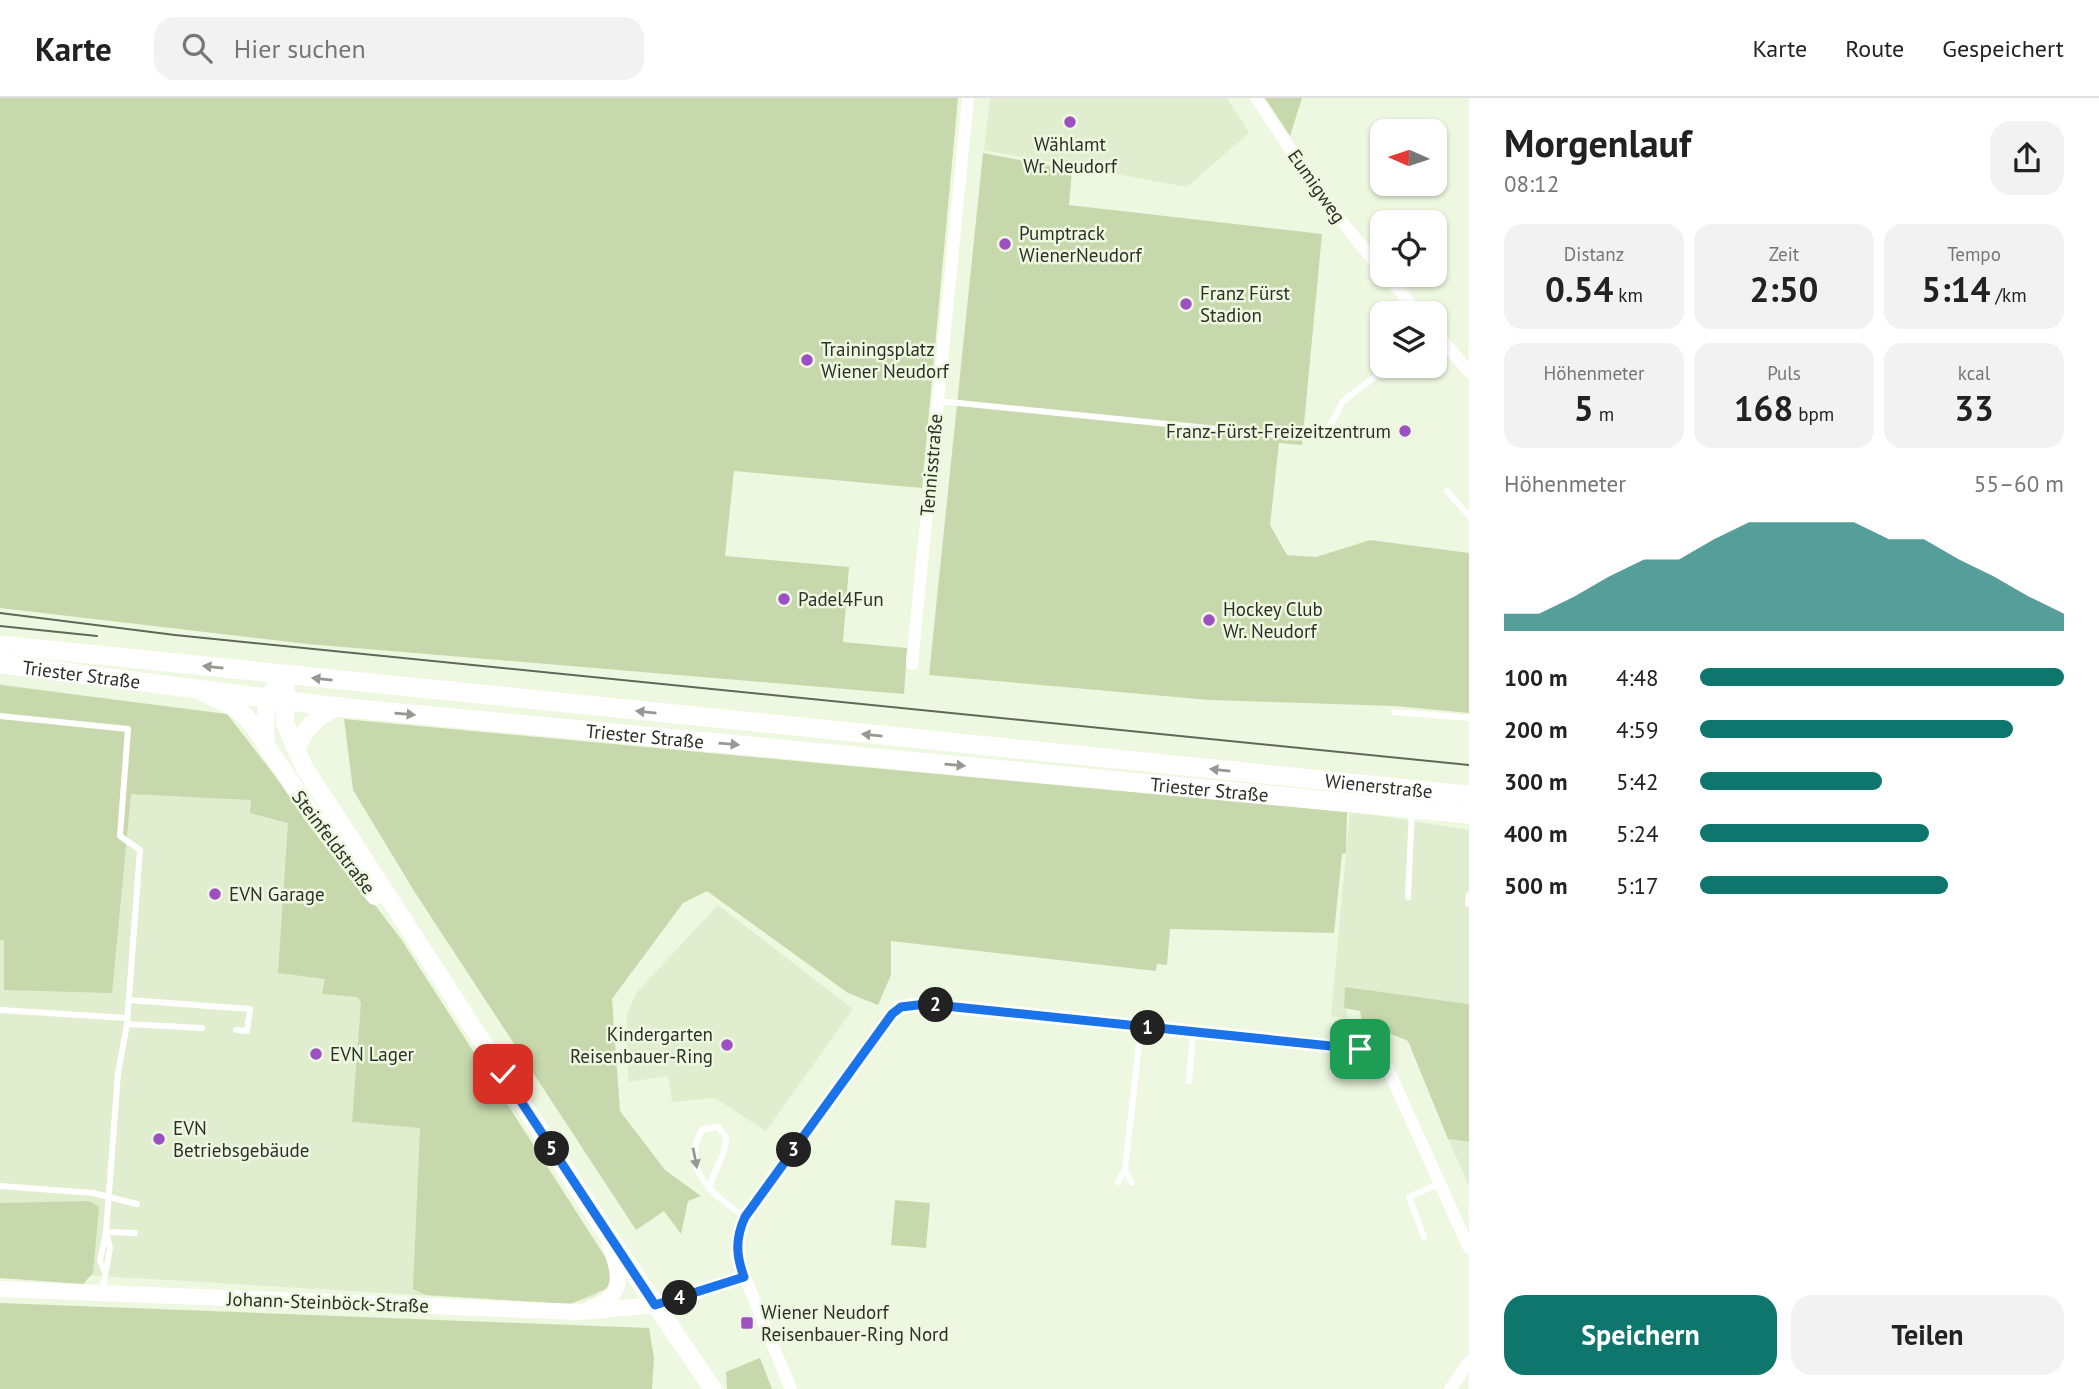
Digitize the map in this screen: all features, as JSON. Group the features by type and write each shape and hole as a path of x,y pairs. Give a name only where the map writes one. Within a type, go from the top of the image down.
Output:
{"main road":[{"name":"Triester Straße","path":"0,645 1289,787"},
{"name":"Triester Straße","path":"0,664 337,707 1289,787"},
{"path":"266,743 264,721 276,699 284,675"},
{"name":"Steinfeldstraße","path":"201,691 239,710 266,743 311,813 451,995"},
{"name":"Steinfeldstraße","path":"276,699 304,767 607,1234 713,1389"},
{"path":"296,749 304,730 314,719 337,707"},
{"name":"Wienerstraße","path":"1289,787 1469,795"},
{"name":"Wienerstraße","path":"1289,787 1412,808 1469,814"}],"street":[{"name":"Tennisstraße","path":"912,664 968,98"},
{"name":"Eumigweg","path":"1256,98 1323,198 1370,256"},
{"path":"1396,287 1409,301"},
{"path":"1447,345 1469,372"},
{"path":"792,1389 736,1256 739,1231 745,1217 892,1014 901,1007 926,1004 1360,1049 1388,1069 1469,1248"},
{"path":"580,1312 606,1303 618,1282 620,1276 607,1234"},
{"path":"655,1305 744,1277"},
{"name":"Johann-Steinböck-Straße","path":"0,1289 580,1312 655,1305"},
{"path":"1450,1389 1469,1362"}],"lane":[{"path":"937,401 1288,436 1325,436 1343,401 1373,378"},
{"path":"1447,491 1469,516"},
{"path":"1394,712 1469,718"},
{"path":"0,716 128,730 120,836 140,849 127,1021 118,1073 106,1232 100,1261 104,1270 102,1292"},
{"path":"1408,897 1412,808"},
{"path":"1468,904 1469,895"},
{"path":"129,1000 250,1009 247,1031 236,1030"},
{"path":"0,1010 202,1028"},
{"path":"1118,1182 1125,1169 1141,1027"},
{"path":"1189,1081 1193,1032"},
{"path":"709,1189 713,1169 725,1156 726,1137 718,1127 702,1130 693,1146 697,1169 709,1189 745,1217"},
{"path":"1125,1169 1132,1184"},
{"path":"1424,1237 1409,1197 1440,1183"},
{"path":"0,1186 108,1196 137,1204"},
{"path":"106,1232 135,1233"}],"shaded area":[{"path":"0,98 958,98 922,488 734,471 725,556 849,567 843,642 907,648 904,694 307,644 0,608"},
{"path":"990,98 1227,98 1249,133 1187,187 984,150"},
{"path":"1265,98 1302,98 1290,136"},
{"path":"983,153 1072,170 1069,205 1322,234 1302,445 1279,443 1270,525 1287,555 1316,557 1370,540 1469,553 1469,713 1395,706 1209,700 929,675"},
{"path":"0,684 229,716 401,939 611,1266 596,1296 570,1304 0,1270"},
{"path":"0,685 227,714 401,939 611,1266 611,1281 606,1289 570,1304 426,1295 413,1289 420,1128 352,1122 361,1003 357,997 322,994 325,979 278,973 288,823 250,813 251,800 131,794 112,993 4,990 4,940 0,940"},
{"path":"344,719 1347,812 1346,853 1342,854 1334,933 1170,929 1167,965 1157,964 1156,971 891,941 891,975 878,1005 848,993 707,891 683,903 612,999 620,1111 665,1170 701,1196 688,1201 681,1234 664,1211 636,1230 414,891 353,790"},
{"path":"1350,811 1469,830 1469,1004 1345,987 1347,1018 1331,1016"},
{"name":"Kindergarten Reisenbauer-Ring","path":"718,905 853,1009 766,1131 715,1098 672,1102 668,1076 628,1082 627,1015 636,993"},
{"path":"1345,987 1469,1004 1469,1142 1448,1139 1408,1041 1362,1022 1360,1011 1344,1008"},
{"path":"1448,1139 1469,1143 1469,1185"},
{"path":"895,1200 930,1203 926,1248 891,1245"},
{"path":"89,1201 99,1207 93,1273 83,1284 0,1278 0,1203"},
{"path":"0,1303 649,1328 654,1358 652,1389 0,1389"},
{"path":"760,1358 772,1389 727,1389 726,1372"}],"tram line":[{"path":"0,613 175,635 1469,765"},
{"path":"0,626 97,636"}],"place":[{"name":"Wählamt Wr. Neudorf","path":"1070,122"},
{"name":"Pumptrack WienerNeudorf","path":"1005,244"},
{"name":"Franz Fürst Stadion","path":"1186,304"},
{"name":"Trainingsplatz Wiener Neudorf","path":"807,360"},
{"name":"Franz-Fürst-Freizeitzentrum","path":"1405,431"},
{"name":"Padel4Fun","path":"784,599"},
{"name":"Hockey Club Wr. Neudorf","path":"1209,620"},
{"name":"EVN Garage","path":"215,894"},
{"name":"Kindergarten Reisenbauer-Ring","path":"727,1045"},
{"name":"EVN Lager","path":"316,1054"},
{"name":"EVN Betriebsgebäude","path":"159,1139"},
{"name":"Wiener Neudorf Reisenbauer-Ring Nord","path":"747,1323"}],"route":[{"path":"503,1074 655,1305 744,1277 736,1256 739,1231 745,1217 892,1014 901,1007 926,1004 1360,1049"}]}
